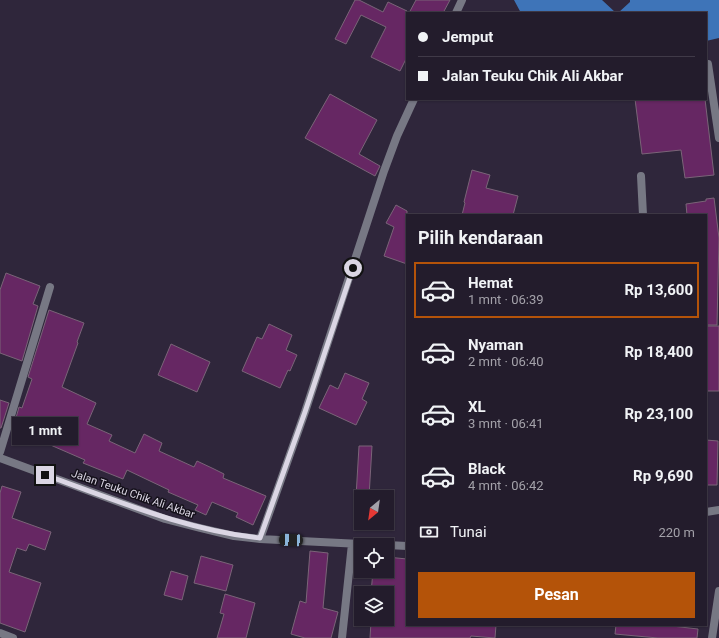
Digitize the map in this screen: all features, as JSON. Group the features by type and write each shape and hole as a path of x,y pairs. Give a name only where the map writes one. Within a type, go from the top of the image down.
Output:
{"street":[{"path":"456,12 462,0"},
{"path":"708,64 719,138"},
{"path":"260,538 305,412 394,143 414,100"},
{"path":"641,176 643,214"},
{"path":"0,452 50,288"},
{"name":"Jalan Teuku Chik Ali Akbar","path":"0,458 165,518 234,536 352,544"},
{"path":"707,512 719,510"},
{"path":"342,638 352,544"},
{"path":"394,545 406,546"},
{"path":"712,638 719,591"},
{"path":"0,632 13,638"}],"water":[{"path":"514,0 602,0 615,12 520,12"},
{"path":"630,0 719,0 719,38 707,41 707,12 619,12 630,2"}],"building":[{"path":"355,0 359,0 383,12 388,2 407,11 406,59 400,71 371,57 386,27 361,15 346,44 335,39"},
{"path":"416,0 450,0 444,12 410,12"},
{"path":"330,94 377,120 359,154 380,166 375,176 305,138"},
{"path":"635,100 705,100 714,175 685,178 681,150 642,154"},
{"path":"472,170 490,175 486,188 518,196 513,214 462,214"},
{"path":"714,198 719,238 717,325 707,325 707,214 687,214 686,204 706,201 706,199"},
{"path":"396,205 407,211 406,264 384,256 394,227 386,223"},
{"path":"6,273 40,286 33,304 38,306 22,361 0,353 0,290"},
{"path":"49,310 84,323 62,387 96,403 87,424 112,435 109,441 135,453 144,434 162,443 159,451 194,467 197,461 224,474 223,478 266,496 253,525 236,517 238,513 212,502 206,515 195,510 198,505 168,492 169,490 127,470 123,479 83,463 85,460 39,440 38,442 12,432 19,407 22,408 32,379 28,377"},
{"path":"269,324 292,335 286,350 297,355 280,388 242,371 257,337 262,339"},
{"path":"707,326 719,326 719,391 707,391"},
{"path":"171,344 210,362 197,392 158,375"},
{"path":"345,373 369,383 362,399 367,402 356,425 319,408 330,385 338,389"},
{"path":"0,400 9,403 1,428 0,428"},
{"path":"707,440 718,441 717,485 707,485"},
{"path":"359,446 372,446 369,490 356,490"},
{"path":"2,486 21,492 12,518 51,532 45,550 29,544 26,551 17,548 9,572 41,583 25,632 0,623 0,493"},
{"path":"310,551 328,553 323,608 338,612 331,638 305,638 291,634 300,601 306,603"},
{"path":"201,556 233,565 226,591 194,583"},
{"path":"394,558 406,559 406,626 496,626 495,638 471,636 470,638 370,638 371,626 394,626 394,586 372,586 372,578 394,578"},
{"path":"171,571 188,576 182,600 164,595"},
{"path":"225,594 255,603 246,638 217,638 224,614 220,613"},
{"path":"616,626 672,626 698,629 697,638 658,638 615,634"}],"route":[{"path":"45,475 165,518 234,536 260,538 305,412 353,268"}]}
